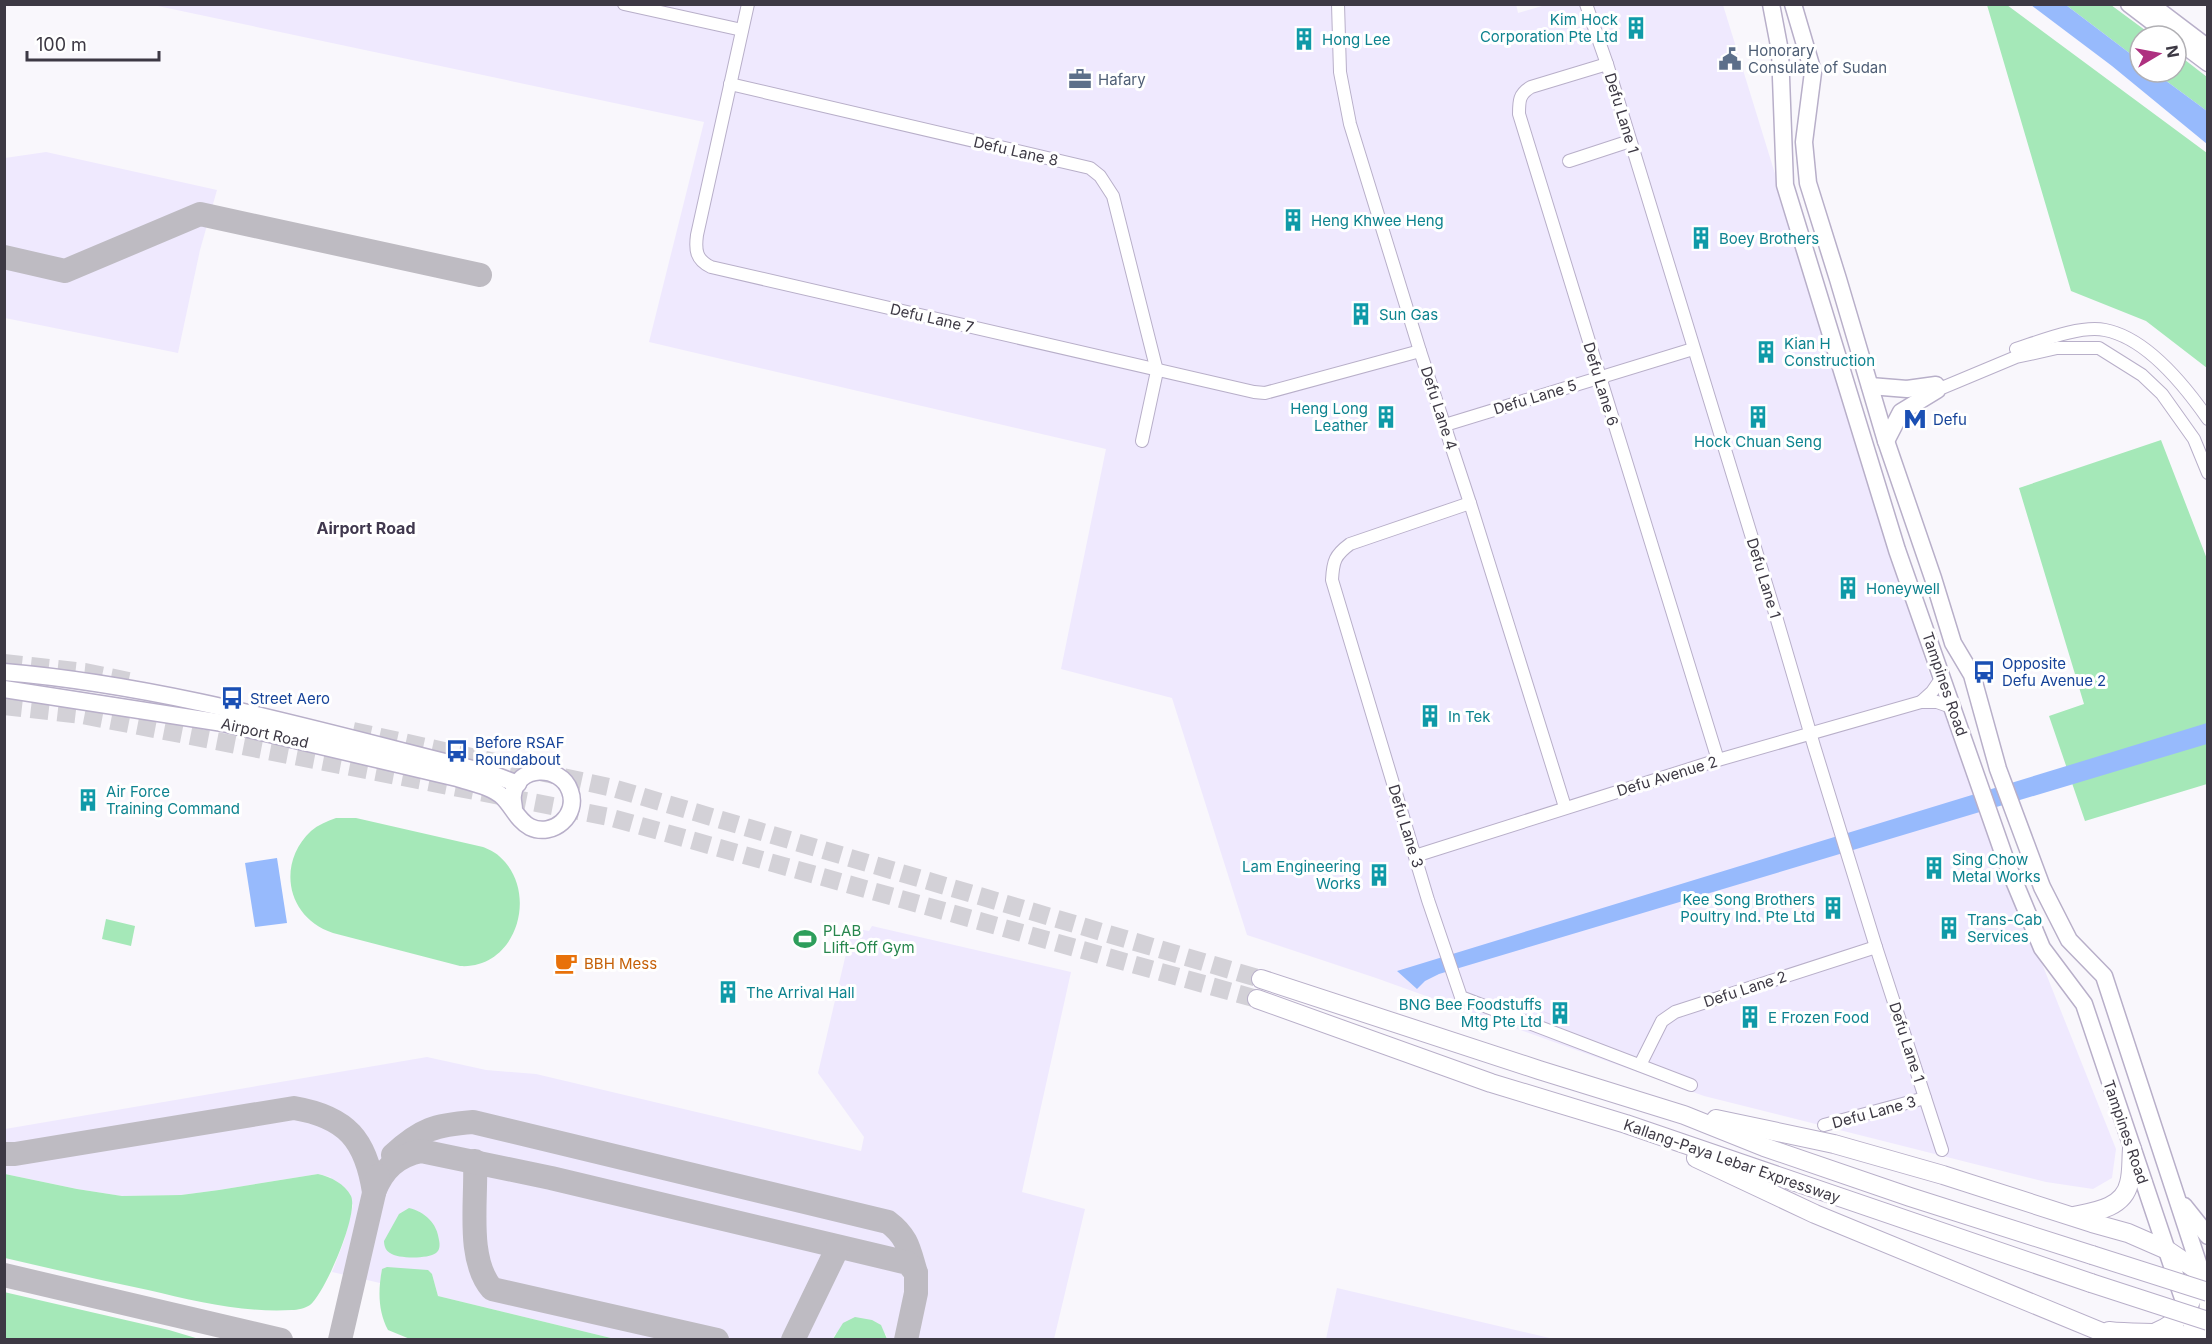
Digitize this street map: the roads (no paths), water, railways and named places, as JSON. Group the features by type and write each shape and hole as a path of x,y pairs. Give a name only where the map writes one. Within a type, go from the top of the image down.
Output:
{"highway":[{"name":"Kallang-Paya Lebar Expressway","path":"1262,979 1539,1070 1684,1114 1764,1147 1910,1197 2208,1291"},
{"name":"Kallang-Paya Lebar Expressway","path":"1257,999 1491,1083 1596,1115 2208,1321"},
{"path":"1684,1114 1834,1144 2128,1233 2167,1250 2201,1273 2187,1308 2176,1322 2156,1332"},
{"path":"1650,1133 1713,1168 1815,1214 2005,1290 2121,1340"},
{"path":"2074,1216 2111,1206 2122,1197 2130,1183 2132,1149"},
{"path":"2095,1330 2135,1334 2156,1332 2200,1339"}],"main road":[{"name":"Tampines Road","path":"1771,4 1780,51 1785,185 1897,550 2007,864 2042,948 2084,1004 2187,1308 2200,1339"},
{"name":"Tampines Road","path":"1793,4 1813,72 1804,141 1808,183 1886,441 1953,643 1972,675 1998,769 2042,887 2069,940 2104,976 2208,1291"},
{"path":"2129,4 2155,24"},
{"path":"2150,4 2208,48"},
{"path":"2188,48 2208,63"},
{"path":"1870,386 1936,388"},
{"path":"1886,441 1901,412 1936,388"},
{"name":"Airport Road","path":"4,672 75,678 218,706 489,773 518,784 531,773 547,771 555,774 567,784 572,796 572,804 566,818 559,825 542,830 525,824 501,795 482,785 270,734 158,712 4,689"},
{"path":"514,809 513,795 518,784"},
{"path":"2084,1004 2086,994 2093,987 2101,987 2110,992"},
{"path":"2174,1188 2192,1218 2208,1236"},
{"path":"2200,1339 2208,1301"}],"street":[{"path":"624,4 742,30"},
{"name":"Defu Lane 7","path":"748,4 695,247 698,258 703,263 711,267 1157,371 1265,393 1420,351"},
{"name":"Defu Lane 4","path":"1338,4 1340,72 1350,124 1565,807"},
{"name":"Defu Lane 1","path":"1586,4 1607,64 1853,873 1942,1150"},
{"name":"Defu Lane 6","path":"1607,64 1531,87 1523,92 1519,101 1519,114 1718,760"},
{"name":"Defu Lane 8","path":"730,84 1090,168 1100,176 1113,196 1157,371"},
{"path":"1569,161 1630,141"},
{"path":"1936,388 2008,352 2046,339 2084,330 2104,330 2125,337 2148,352 2176,378 2208,418"},
{"path":"1936,388 2016,357 2057,348 2099,348 2142,375 2162,394 2194,439 2208,473"},
{"name":"Defu Lane 5","path":"1444,425 1693,349"},
{"path":"1142,441 1157,371"},
{"name":"Defu Lane 3","path":"1470,503 1350,544 1338,553 1332,580 1415,856 1461,997 1690,1085"},
{"path":"1921,702 1932,692 1943,676"},
{"name":"Defu Avenue 2","path":"1415,856 1718,760 1921,702 1937,702 1954,708"},
{"name":"Defu Lane 2","path":"1640,1065 1662,1021 1675,1012 1876,946"},
{"name":"Defu Lane 3","path":"1824,1125 1925,1098"}],"water":[{"path":"2031,5 2066,5 2128,52 2128,79"},
{"path":"2134,84 2170,84 2207,111 2207,144"},
{"path":"2207,723 2207,744 1439,974 1425,981 1417,989 1397,971"},
{"path":"277,858 287,923 255,927 245,863"}],"tunnel":[{"path":"4,663 85,672 133,682"},
{"path":"4,706 82,715 609,817 1257,999"},
{"path":"353,731 613,788 1261,979"}],"place":[{"name":"Kim Hock Corporation Pte Ltd","path":"1636,28"},
{"name":"Hong Lee","path":"1304,39"},
{"name":"Honorary Consulate of Sudan","path":"1730,59"},
{"name":"Hafary","path":"1080,79"},
{"name":"Heng Khwee Heng","path":"1293,220"},
{"name":"Boey Brothers","path":"1701,238"},
{"name":"Sun Gas","path":"1361,314"},
{"name":"Kian H Construction","path":"1766,352"},
{"name":"Heng Long Leather","path":"1386,417"},
{"name":"Hock Chuan Seng","path":"1758,417"},
{"name":"Defu","path":"1915,419"},
{"name":"Honeywell","path":"1848,588"},
{"name":"Opposite Defu Avenue 2","path":"1984,672"},
{"name":"Street Aero","path":"232,698"},
{"name":"In Tek","path":"1430,716"},
{"name":"Before RSAF Roundabout","path":"457,751"},
{"name":"Air Force Training Command","path":"88,800"},
{"name":"Sing Chow Metal Works","path":"1934,868"},
{"name":"Lam Engineering Works","path":"1379,875"},
{"name":"Kee Song Brothers Poultry Ind. Pte Ltd","path":"1833,908"},
{"name":"Trans-Cab Services","path":"1949,928"},
{"name":"PLAB LIift-Off Gym","path":"805,939"},
{"name":"BBH Mess","path":"566,963"},
{"name":"The Arrival Hall","path":"728,992"},
{"name":"BNG Bee Foodstuffs Mtg Pte Ltd","path":"1560,1013"},
{"name":"E Frozen Food","path":"1750,1017"}],"district":[{"name":"Airport Road","path":"366,528"}]}
